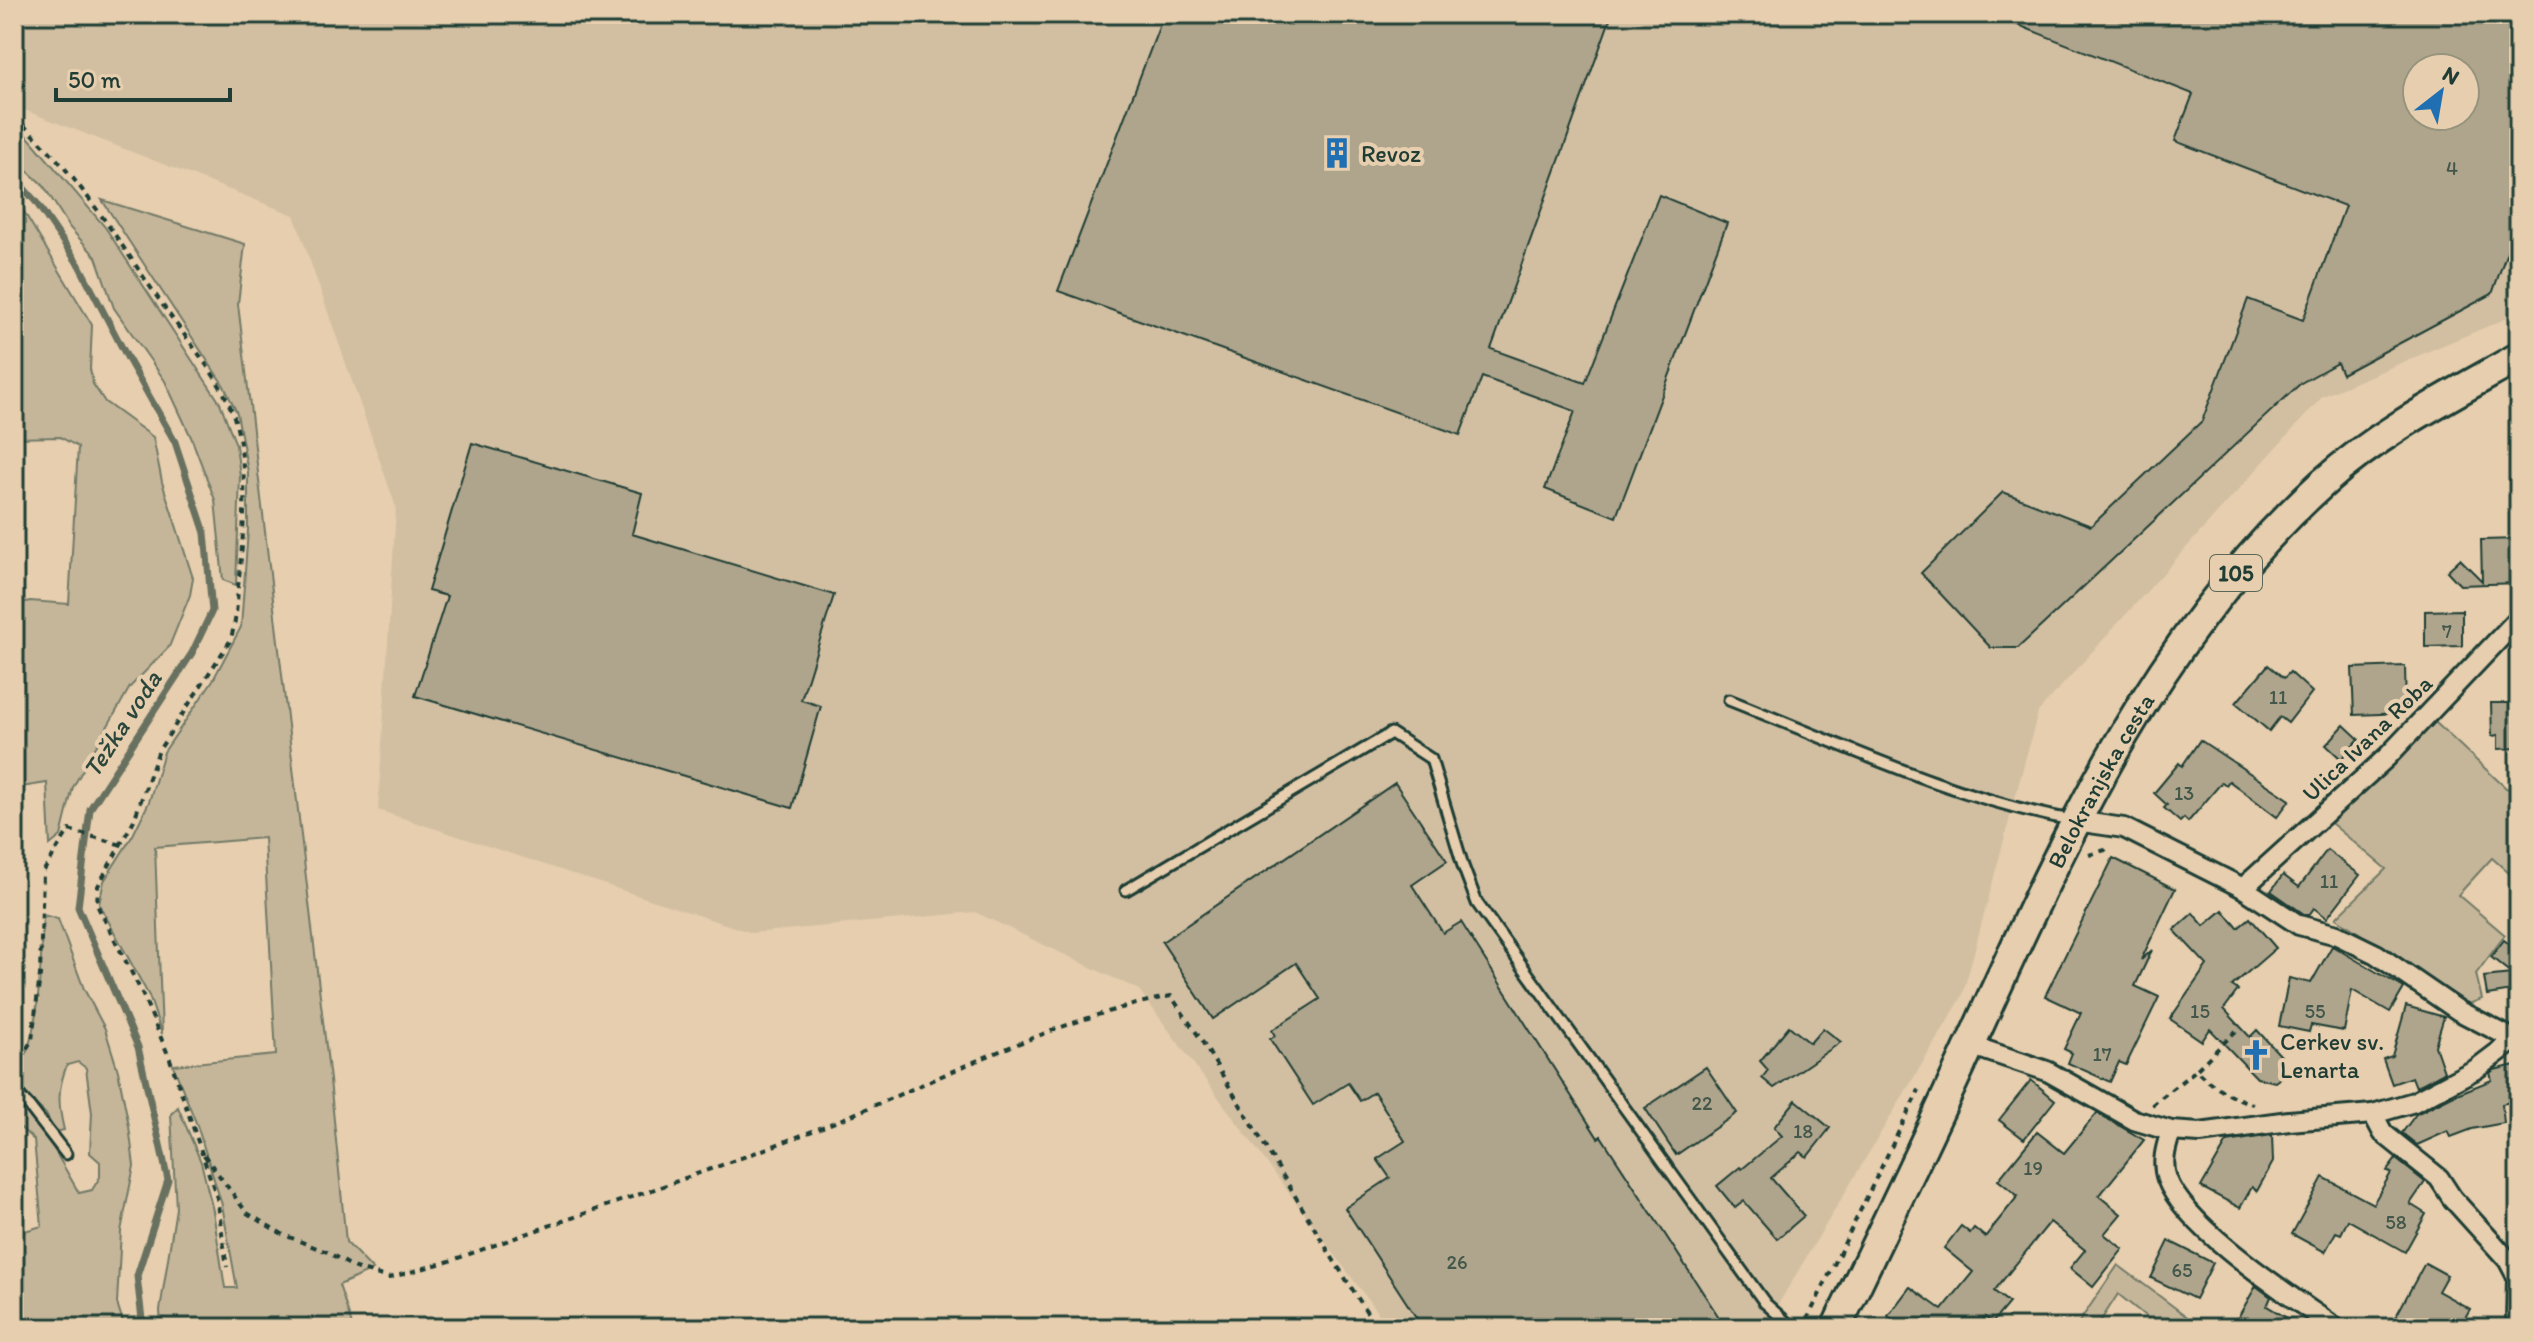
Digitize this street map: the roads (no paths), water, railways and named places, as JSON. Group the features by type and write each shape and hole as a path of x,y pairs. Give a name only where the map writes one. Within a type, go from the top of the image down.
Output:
{"main road":[{"name":"Belokranjska cesta","path":"1836,1328 2046,877 2120,739 2173,654 2253,551 2325,481 2388,432 2519,357"}],"street":[{"name":"Ulica Ivana Roba","path":"2243,888 2387,757 2519,618"},
{"path":"1970,1045 2047,1071 2134,1120 2171,1131 2200,1133 2373,1114 2414,1102 2476,1069 2516,1042 2459,1011 2376,954 2337,935 2299,925 2243,888 2124,828 2076,821"},
{"path":"2373,1114 2383,1133 2439,1178 2452,1198 2508,1260 2517,1277 2516,1322 2519,1328"},
{"path":"2171,1131 2164,1154 2166,1176 2179,1202 2238,1257 2336,1328"}],"lane":[{"path":"1729,700 2026,812 2076,821"},
{"path":"1126,890 1391,733 1431,759 1477,903 1765,1303 1793,1328"},
{"path":"14,1090 66,1154"}],"waterway":[{"name":"Težka voda","path":"14,177 36,202 79,265 175,442 205,533 212,611 192,653 90,809 78,907 138,1047 168,1180 137,1276 143,1328"}],"place":[{"name":"Revoz","path":"1337,153"},
{"name":"Cerkev sv. Lenarta","path":"2256,1055"}]}
